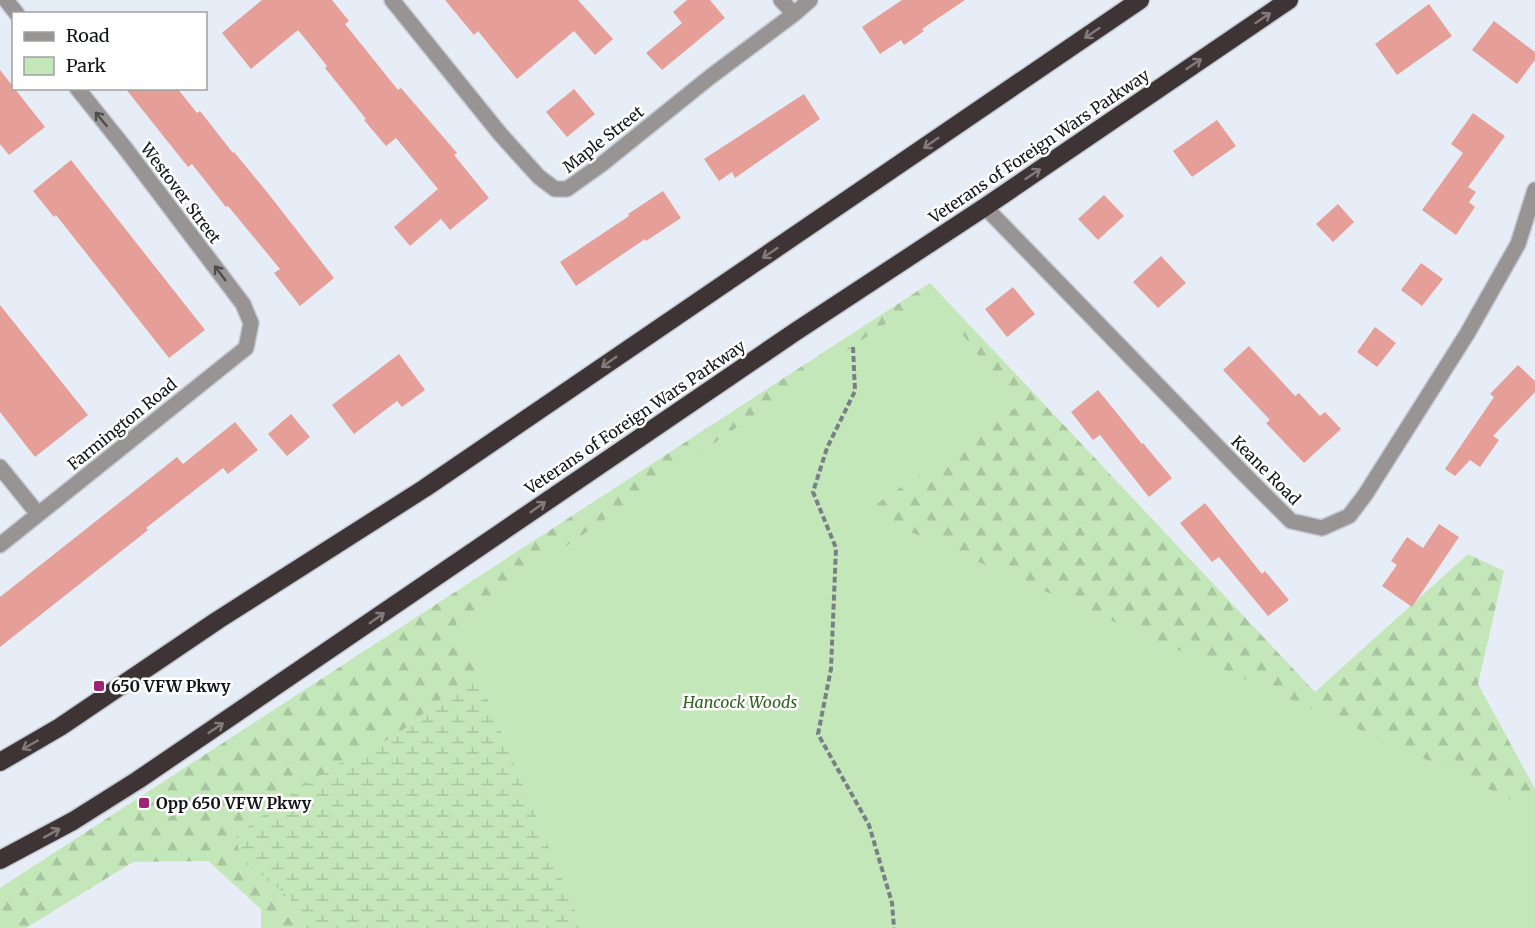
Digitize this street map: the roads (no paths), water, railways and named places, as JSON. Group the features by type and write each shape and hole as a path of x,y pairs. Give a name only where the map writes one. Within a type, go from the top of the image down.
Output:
{"highway":[{"path":"0,762 81,713 218,620 434,482 1140,0"},
{"name":"Veterans of Foreign Wars Parkway","path":"0,860 53,833 138,780 795,332 985,207 1289,0"}],"street":[{"path":"6,0 15,12"},
{"name":"Maple Street","path":"392,0 501,135 538,177 555,189 567,189 602,164 810,0"},
{"path":"781,0 794,14"},
{"name":"Westover Street","path":"79,90 243,304 251,323"},
{"name":"Keane Road","path":"985,207 1291,521 1322,528 1349,516 1467,334 1518,244 1535,190"},
{"name":"Farmington Road","path":"0,545 246,348 251,323"},
{"path":"0,467 38,514"}],"place":[{"name":"650 VFW Pkwy","path":"99,686"},
{"name":"Opp 650 VFW Pkwy","path":"144,803"}],"park label":[{"name":"Hancock Woods","path":"740,702"}]}
